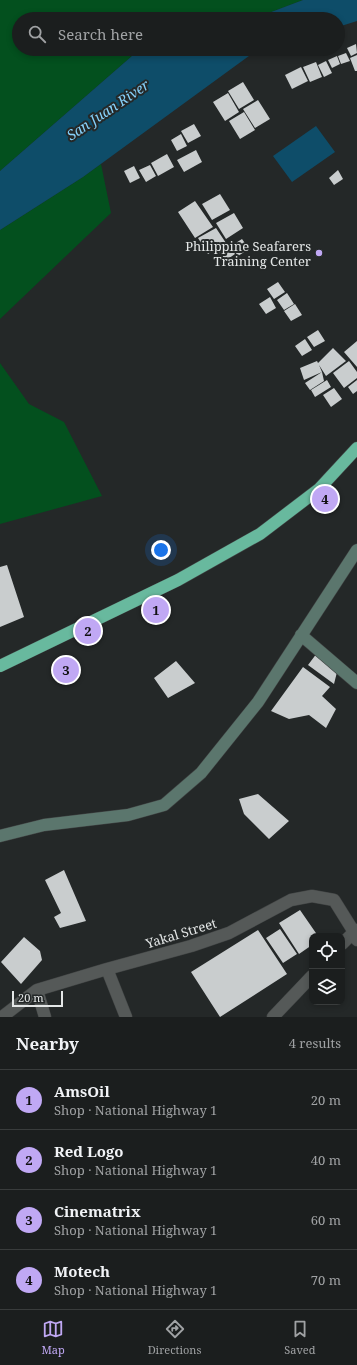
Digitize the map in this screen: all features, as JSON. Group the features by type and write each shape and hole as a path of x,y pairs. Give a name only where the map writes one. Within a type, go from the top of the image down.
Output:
{"highway":[{"path":"0,666 178,580 260,534 319,489 355,455"}],"street":[{"path":"0,836 44,825 128,815 164,805 201,773 258,702 357,550"},
{"path":"301,635 357,683"},
{"name":"Yakal Street","path":"2,1017 37,990 191,946 229,933 291,900 312,896 334,900 356,934"},
{"path":"345,942 356,934"},
{"path":"107,969 126,1017"},
{"path":"273,1017 309,979"},
{"path":"37,990 46,1017"}],"green space":[{"path":"0,0 303,0 271,12 12,12 12,56 132,56 0,171"},
{"path":"101,164 111,213 0,319 0,230"},
{"path":"0,363 29,404 64,422 102,496 0,524"}],"water":[{"path":"303,0 357,0 357,21 345,25 345,12 271,12"},
{"name":"San Juan River","path":"132,56 249,56 83,177 0,230 0,171"},
{"path":"316,126 335,152 292,182 273,156"}],"building":[{"path":"356,44 357,53 351,56 347,48"},
{"path":"345,53 350,61 341,64 338,56 345,56"},
{"path":"357,55 357,71 355,71 350,58"},
{"path":"337,56 340,64 332,68 328,60"},
{"path":"326,61 332,73 324,77 318,65"},
{"path":"316,62 322,77 310,82 303,67"},
{"path":"301,67 308,81 292,89 285,75"},
{"path":"243,82 254,100 239,109 228,91"},
{"path":"228,93 239,112 225,121 213,102"},
{"path":"258,100 270,119 255,128 243,109"},
{"path":"244,112 255,130 240,139 229,121"},
{"path":"194,124 201,136 188,143 181,131"},
{"path":"181,134 187,146 177,151 171,140"},
{"path":"196,150 202,162 184,172 177,160"},
{"path":"167,154 174,167 158,176 151,163"},
{"path":"150,165 156,176 146,182 139,170"},
{"path":"134,166 140,178 130,183 124,171"},
{"path":"338,170 343,179 334,185 329,178"},
{"path":"220,194 230,210 212,220 202,204"},
{"path":"195,201 213,227 195,238 178,212"},
{"path":"234,213 243,228 226,239 216,223"},
{"path":"216,228 226,243 208,254 198,238"},
{"path":"242,239 249,249 238,256 231,246"},
{"path":"228,244 235,254 225,261 218,251"},
{"path":"278,282 285,292 274,299 267,289"},
{"path":"287,293 294,304 284,310 277,300"},
{"path":"270,297 276,308 266,314 259,304"},
{"path":"295,304 302,315 291,321 284,311"},
{"path":"318,330 325,341 314,347 307,337"},
{"path":"305,339 312,350 302,356 295,346"},
{"path":"357,341 357,367 344,352"},
{"path":"333,348 346,361 326,376 319,365 322,372 304,380 300,368 317,361 318,363"},
{"path":"349,361 357,372 357,378 344,388 333,373"},
{"path":"322,372 324,381 310,390 305,383"},
{"path":"327,380 331,387 315,397 311,390"},
{"path":"357,380 357,391 353,394 348,387"},
{"path":"334,388 342,399 331,407 323,395"},
{"path":"7,565 24,617 0,627 0,567"},
{"path":"317,653 337,672 334,684 308,665"},
{"path":"176,661 195,683 168,698 154,678"},
{"path":"303,667 330,687 322,696 336,709 326,728 309,715 289,719 271,711"},
{"path":"258,794 289,821 269,839 244,814 239,799"},
{"path":"64,870 86,921 60,928 54,917 61,913 45,880"},
{"path":"300,910 316,933 309,933 309,947 299,954 279,923"},
{"path":"280,929 297,954 283,963 266,938"},
{"path":"258,930 287,974 220,1017 191,972"},
{"path":"24,937 40,951 42,960 21,984 1,962"}],"place":[{"name":"Philippine Seafarers Training Center","path":"319,253"},
{"name":"Motech","path":"325,499"},
{"name":"AmsOil","path":"156,610"},
{"name":"Red Logo","path":"88,631"},
{"name":"Cinematrix","path":"66,670"}]}
